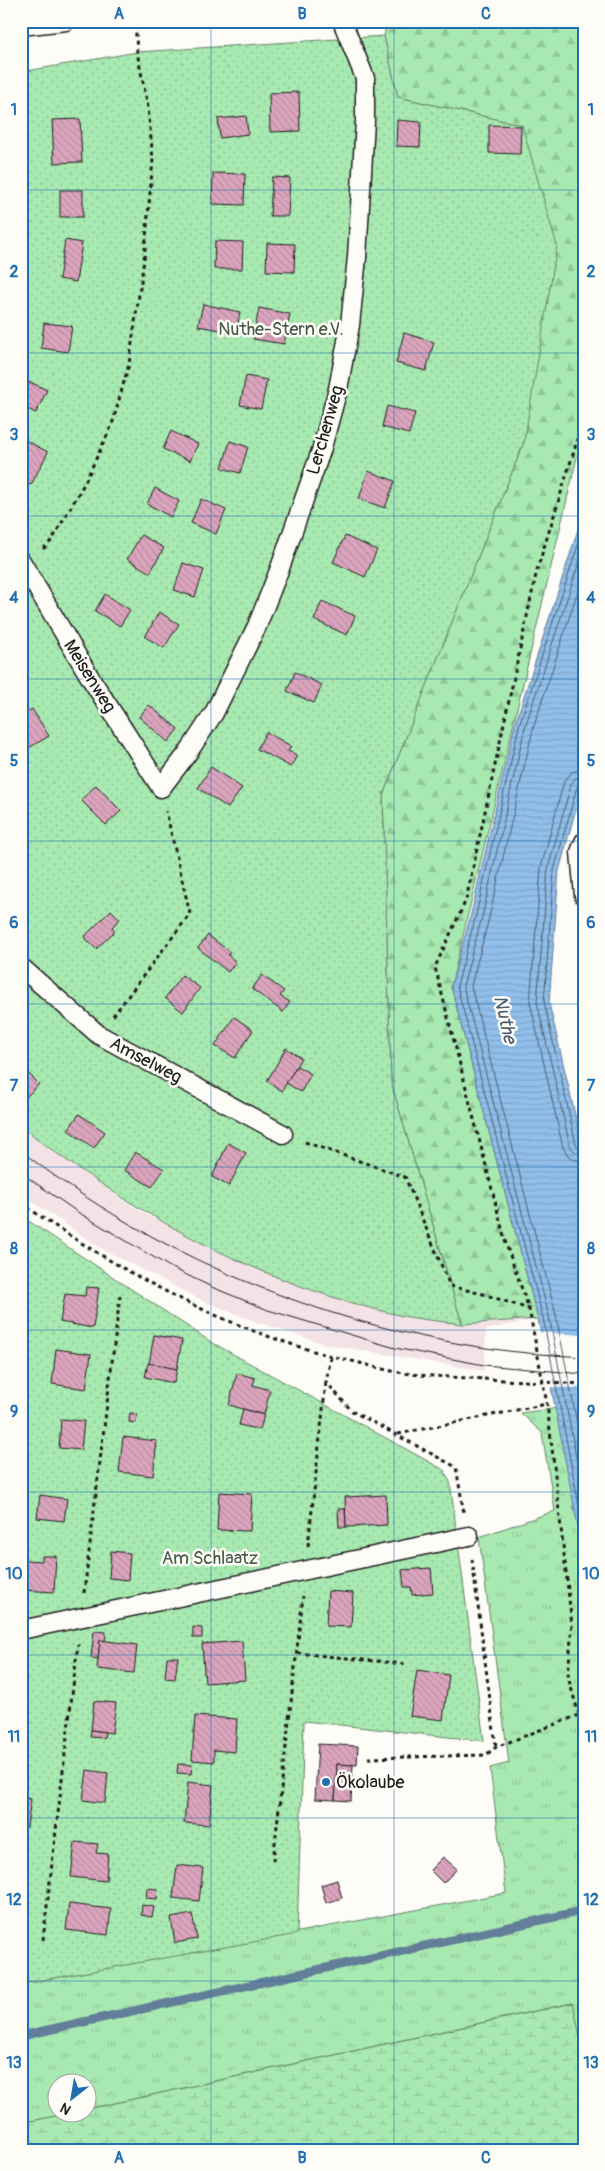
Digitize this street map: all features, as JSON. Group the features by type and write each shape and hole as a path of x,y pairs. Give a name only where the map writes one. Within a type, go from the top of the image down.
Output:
{"lane":[{"path":"21,26 66,21"},
{"name":"Lerchenweg","path":"161,788 188,754 214,713 257,626 280,568 321,451 338,389 350,325 357,257 365,121 365,78 342,21"},
{"name":"Meisenweg","path":"23,564 91,679 161,788"},
{"path":"584,842 580,852 584,896"},
{"name":"Amselweg","path":"21,968 99,1035 282,1134"},
{"path":"21,1630 468,1536"}],"path":[{"path":"23,564 52,540 84,484 112,426 129,364 144,260 153,160 148,107 137,52 135,21"},
{"path":"584,418 536,570 466,900 435,968 506,1244 530,1309 546,1404 572,1625 568,1677 579,1715 584,1724"},
{"path":"99,1035 190,914 161,788"},
{"path":"282,1134 405,1177 450,1286 530,1309"},
{"path":"21,1203 108,1261 202,1310 265,1337 330,1356 403,1373 584,1384"},
{"path":"274,1861 326,1382"},
{"path":"397,1434 546,1404"},
{"path":"297,1653 405,1664"},
{"path":"368,1758 486,1755 496,1747 579,1715"}],"shaded area":[{"path":"21,1125 43,1145 140,1211 227,1256 391,1314 462,1324 538,1319 486,1330 484,1371 325,1344 257,1322 205,1302 102,1249 21,1194"}],"green space":[{"path":"387,21 584,21 584,428 451,986 538,1319 462,1324 391,1082 383,795 524,442 522,125 398,97 384,36"},
{"name":"Nuthe-Stern e.V.","path":"384,36 398,97 522,125 557,246 524,442 383,795 391,1082 462,1324 408,1317 351,1303 273,1276 236,1260 199,1242 128,1201 57,1154 21,1125 21,72 137,52"},
{"name":"Am Schlaatz","path":"21,1216 211,1342 444,1470 450,1482 484,1741 304,1721 297,1934 21,1984"},
{"path":"559,1408 584,1548 584,2055 572,2003 98,2107 98,2074 48,2074 48,2118 21,2123 21,1984 506,1893 490,1768 509,1763 479,1537 555,1511 542,1433 521,1413"},
{"path":"573,2003 584,2055 584,2150 21,2150 21,2123 48,2118 48,2124 98,2124 98,2107"}],"water":[{"name":"Nuthe","path":"584,511 584,779 559,871 549,1003 584,1153 584,1558 538,1319 451,986 471,914 515,724"}],"pier":[{"path":"538,1332 584,1335 584,1388 548,1387"}],"building":[{"path":"299,92 300,131 270,132 269,93"},
{"path":"246,116 248,134 220,138 218,119"},
{"path":"80,119 82,162 54,163 52,120"},
{"path":"397,120 421,122 420,147 396,146"},
{"path":"489,125 521,126 520,154 489,153"},
{"path":"213,173 245,174 244,205 212,204"},
{"path":"272,177 290,178 288,216 270,216"},
{"path":"60,190 83,190 83,217 60,217"},
{"path":"65,240 82,243 76,282 59,279"},
{"path":"215,241 243,242 242,269 214,269"},
{"path":"267,243 295,244 294,272 266,271"},
{"path":"203,304 240,312 236,333 198,326"},
{"path":"259,308 290,314 284,344 253,339"},
{"path":"44,323 72,326 68,352 41,348"},
{"path":"404,333 434,342 426,371 396,363"},
{"path":"246,376 267,380 261,409 240,405"},
{"path":"30,382 47,390 36,413 21,406 21,401"},
{"path":"387,406 415,413 409,434 382,427"},
{"path":"171,431 198,444 190,461 163,449"},
{"path":"25,440 48,452 31,485 21,481 21,448"},
{"path":"230,441 248,447 240,473 222,468"},
{"path":"368,471 395,481 385,508 359,499"},
{"path":"155,488 179,501 171,517 147,504"},
{"path":"201,499 226,510 216,534 191,523"},
{"path":"141,535 164,548 150,573 127,559"},
{"path":"345,536 377,550 365,577 333,562"},
{"path":"183,563 204,570 195,597 174,590"},
{"path":"105,594 130,610 120,626 95,611"},
{"path":"322,601 355,616 347,635 314,620"},
{"path":"159,612 179,624 164,648 145,637"},
{"path":"295,672 322,685 314,703 287,691"},
{"path":"149,705 178,729 168,742 139,717"},
{"path":"32,709 49,736 22,752 21,715"},
{"path":"266,732 291,746 288,751 297,755 291,767 257,749"},
{"path":"211,767 242,788 228,808 198,788"},
{"path":"96,785 121,811 106,825 81,800"},
{"path":"111,910 120,919 112,927 115,931 96,949 84,937"},
{"path":"208,935 230,952 228,955 236,962 228,972 198,948"},
{"path":"182,975 200,988 183,1012 165,998"},
{"path":"262,975 284,991 280,996 290,1002 283,1012 252,989"},
{"path":"234,1017 253,1030 235,1058 215,1046"},
{"path":"286,1048 301,1058 282,1091 267,1081"},
{"path":"21,1066 39,1084 25,1098 21,1095"},
{"path":"297,1066 311,1074 301,1092 286,1083"},
{"path":"79,1114 105,1132 94,1148 68,1130"},
{"path":"228,1143 246,1153 229,1186 212,1177"},
{"path":"135,1152 164,1169 152,1187 124,1170"},
{"path":"86,1287 99,1288 93,1328 60,1322 65,1294 85,1296"},
{"path":"154,1335 182,1340 177,1369 149,1364"},
{"path":"56,1349 91,1354 86,1389 52,1384"},
{"path":"148,1363 177,1369 174,1383 145,1377"},
{"path":"237,1373 255,1378 253,1385 270,1390 264,1415 229,1405"},
{"path":"243,1409 264,1415 260,1430 239,1425"},
{"path":"130,1413 137,1414 136,1423 129,1422"},
{"path":"61,1419 84,1421 81,1450 59,1448"},
{"path":"123,1437 157,1441 153,1476 119,1472"},
{"path":"219,1492 252,1494 250,1531 217,1530"},
{"path":"40,1495 67,1499 64,1521 37,1518"},
{"path":"386,1495 387,1525 346,1527 345,1497"},
{"path":"338,1509 345,1509 346,1527 339,1527"},
{"path":"111,1551 130,1553 128,1580 109,1578"},
{"path":"42,1556 56,1556 54,1592 23,1590 25,1560 42,1561"},
{"path":"431,1568 433,1593 412,1595 411,1587 404,1587 402,1570"},
{"path":"328,1591 353,1593 351,1627 326,1626"},
{"path":"193,1627 202,1628 202,1638 193,1638"},
{"path":"94,1631 106,1632 105,1641 100,1640 98,1659 91,1658"},
{"path":"100,1640 137,1645 134,1673 97,1669"},
{"path":"242,1641 245,1680 205,1683 202,1644"},
{"path":"167,1657 178,1657 175,1679 165,1678"},
{"path":"417,1670 449,1675 443,1720 410,1716"},
{"path":"94,1701 116,1703 112,1733 91,1730"},
{"path":"195,1716 237,1719 235,1752 214,1750 214,1762 192,1760"},
{"path":"91,1730 105,1732 104,1738 90,1737"},
{"name":"Ökolaube","path":"318,1744 358,1746 357,1765 337,1764 335,1800 315,1799"},
{"path":"178,1764 192,1765 191,1774 177,1773"},
{"path":"337,1764 353,1765 351,1801 335,1800"},
{"path":"87,1770 108,1773 105,1803 83,1800"},
{"path":"188,1782 213,1785 209,1825 184,1823"},
{"path":"21,1798 31,1799 27,1827 21,1826"},
{"path":"75,1842 98,1844 96,1853 108,1854 106,1881 71,1877"},
{"path":"443,1857 457,1869 443,1883 430,1870"},
{"path":"177,1865 203,1868 199,1901 173,1898"},
{"path":"337,1880 342,1898 326,1903 321,1885"},
{"path":"147,1888 158,1889 157,1899 146,1898"},
{"path":"69,1904 111,1909 108,1935 66,1930"},
{"path":"142,1905 154,1907 152,1917 141,1915"},
{"path":"192,1914 197,1939 175,1943 171,1918"}],"waterway":[{"path":"21,2036 577,1912"}],"tram line":[{"path":"21,1151 73,1189 127,1223 183,1253 241,1280 300,1302 361,1321 423,1337 498,1350 584,1357"},
{"path":"21,1173 76,1211 170,1267 214,1288 268,1310 395,1348 484,1365 584,1374"}],"place":[{"name":"Ökolaube","path":"326,1782"}]}
